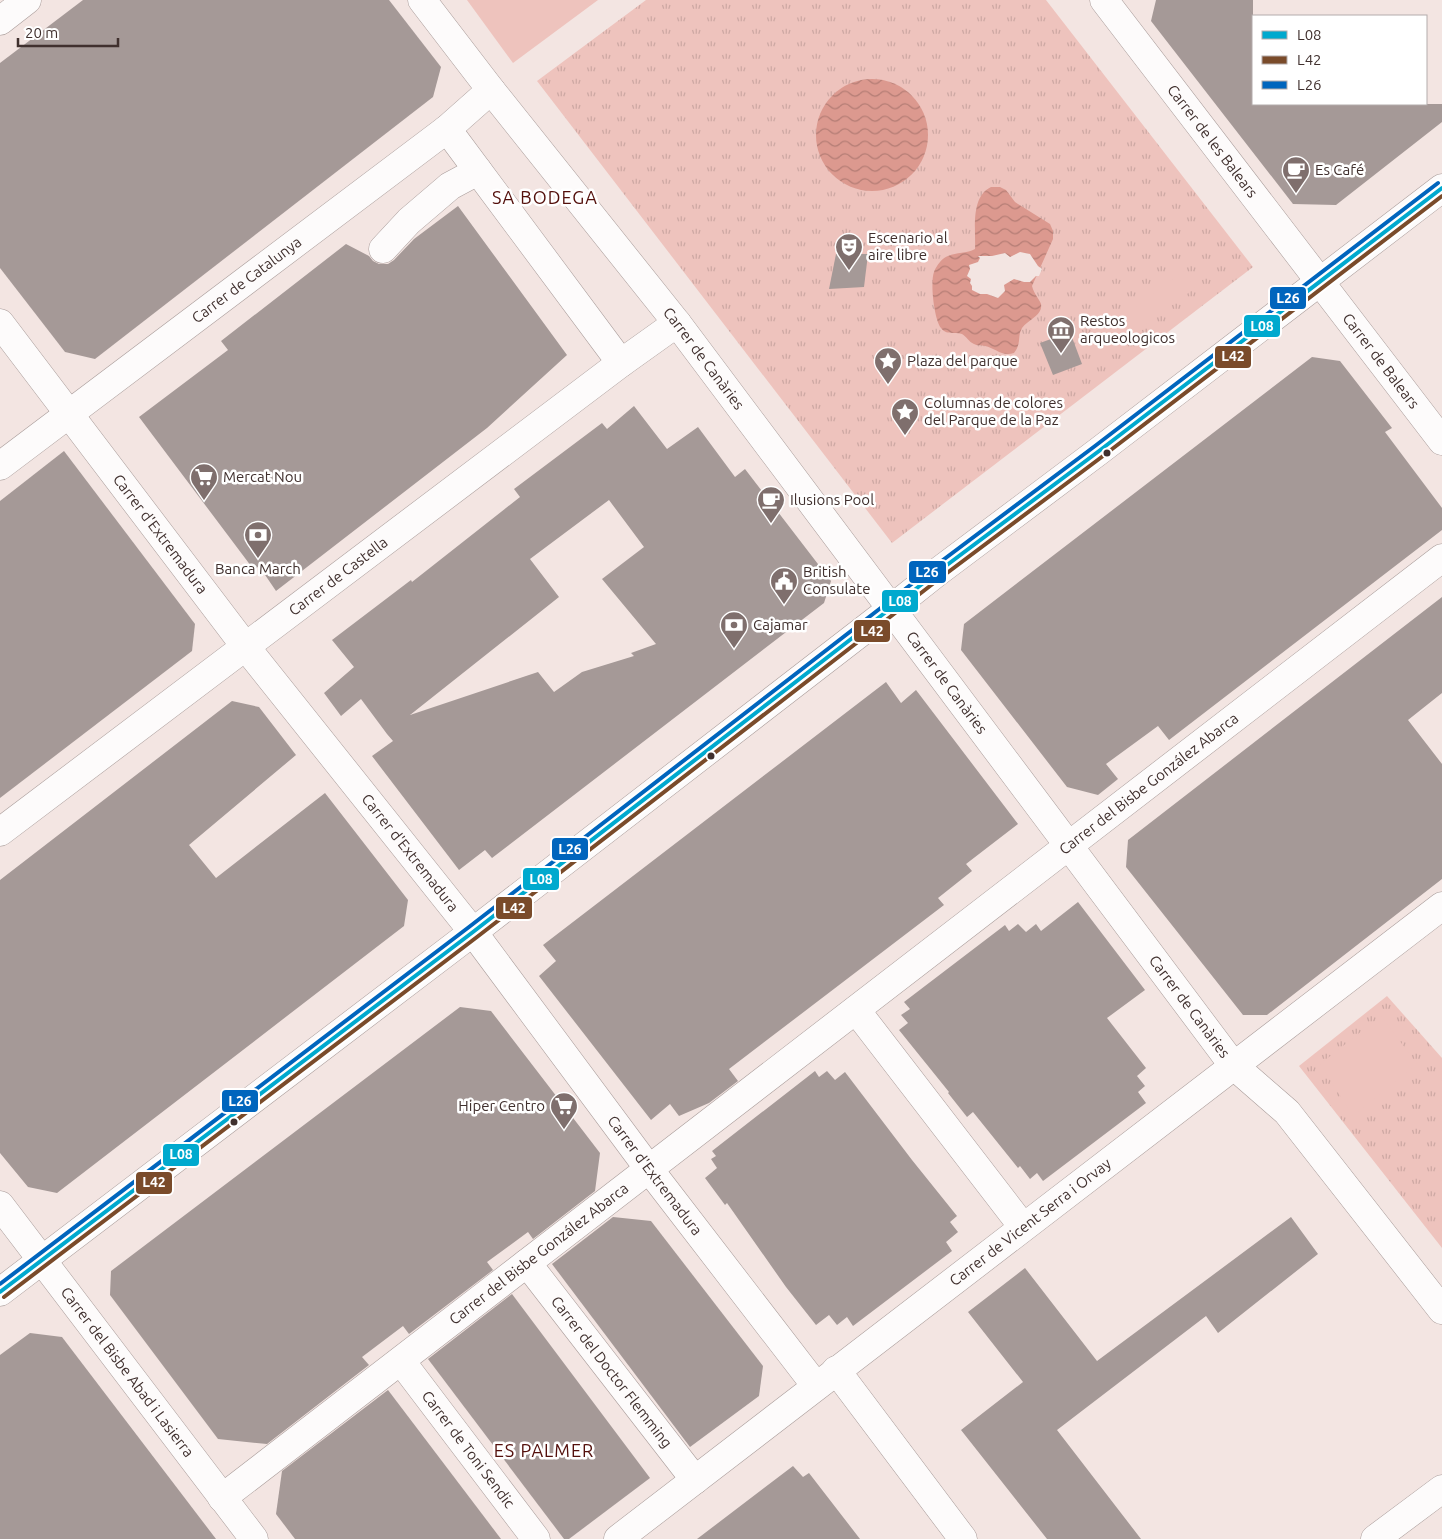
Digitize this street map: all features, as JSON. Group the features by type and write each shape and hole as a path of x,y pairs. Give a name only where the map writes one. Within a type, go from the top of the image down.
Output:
{"street":[{"path":"0,20 27,0"},
{"name":"Carrer de Canàries","path":"422,0 491,90 677,323 1234,1065 1286,1112 1442,1310"},
{"name":"Carrer de les Balears","path":"1104,0 1319,282"},
{"name":"Carrer de Catalunya","path":"0,466 447,129 491,90"},
{"path":"447,129 621,363"},
{"path":"383,249 409,220 450,186 478,171"},
{"path":"0,1292 473,932 935,574 1442,188"},
{"name":"Carrer de Balears","path":"1319,282 1442,442"},
{"name":"Carrer d'Extremadura","path":"0,323 245,646 473,932 649,1169 963,1539"},
{"name":"Carrer de Castella","path":"0,832 621,363 677,323"},
{"name":"Carrer del Bisbe González Abarca","path":"222,1498 1442,558"},
{"name":"Carrer de Vicent Serra i Orvay","path":"618,1539 1442,906"},
{"path":"856,1010 1023,1227"},
{"name":"Carrer del Bisbe Abad i Lasierra","path":"0,1205 254,1539"},
{"name":"Carrer del Doctor Flemming","path":"527,1263 694,1480"},
{"name":"Carrer de Toni Sendic","path":"401,1361 536,1539"},
{"path":"1375,1539 1442,1489"}],"green space":[{"path":"467,0 598,0 513,63"},
{"path":"646,0 1046,0 1253,267 892,543 537,81"},
{"path":"1183,271 1195,288 1108,353 1098,336"},
{"path":"1387,996 1442,1058 1442,1248 1299,1066"},
{"path":"1381,1016 1417,1064 1353,1116 1320,1064"}],"water":[{"path":"872,79 893,83 912,95 924,114 928,135 924,156 912,175 893,187 872,191 851,187 832,175 820,156 816,135 820,114 832,95 851,83"},
{"path":"991,187 1000,187 1006,190 1015,202 1050,224 1053,231 1053,239 1032,286 1041,304 1040,311 1022,328 1019,343 1014,353 1010,354 1002,353 989,347 975,345 962,334 948,333 943,330 936,317 933,300 933,277 939,263 948,256 975,249 977,206 984,192"}],"pier":[{"path":"1020,252 1030,254 1042,269 1039,276 1036,276 1030,282 1014,279 1004,285 1005,291 998,298 972,290 971,279 967,276 970,269 969,265 978,262 980,258 978,256 992,256 1005,253 1010,257"}],"building":[{"path":"83,0 389,0 441,67 433,97 95,359 65,352 0,268 0,63"},
{"path":"1156,0 1253,0 1252,105 1442,104 1442,122 1336,205 1293,204 1151,21"},
{"name":"Mercat Nou","path":"458,206 567,355 487,428 276,591 259,566 254,570 139,417 228,350 221,341 346,244 369,256 379,264 388,264 414,239"},
{"name":"Escenario al aire libre","path":"836,254 868,254 864,287 829,289"},
{"name":"Restos arqueologicos","path":"1070,332 1082,364 1053,375 1040,343"},
{"path":"1312,357 1340,361 1392,428 1385,432 1442,508 1442,530 1169,740 1158,726 1106,764 1118,779 1098,795 1067,787 961,650 964,624"},
{"path":"634,406 667,449 698,427 735,477 745,469 831,581 824,603 492,858 485,850 459,870 372,756 393,741 361,699 341,716 324,693 354,667 332,640 411,580 412,582 520,497 514,489 602,423 607,429","holes":["609,500 644,547 602,579 656,644 631,653 634,656 582,672 554,692 538,672 410,715 559,597 530,559"]},
{"path":"64,451 195,624 192,651 0,798 0,501"},
{"path":"1442,597 1442,693 1408,720 1442,764 1442,879 1267,1015 1243,1015 1126,867 1128,840"},
{"path":"886,682 901,703 916,690 1018,824 966,864 972,871 938,898 944,905 729,1069 738,1081 709,1103 679,1116 670,1104 651,1120 539,976 556,961 543,945"},
{"path":"232,701 259,707 296,755 189,845 216,878 325,793 408,900 404,926 57,1193 28,1187 0,1153 0,880"},
{"path":"1078,902 1145,990 1107,1018 1146,1068 1137,1076 1145,1086 1138,1092 1146,1103 1043,1181 1037,1173 1030,1179 1020,1166 1018,1168 973,1112 967,1117 899,1030 908,1023 901,1015 910,1009 904,1002 1005,925 1009,931 1018,924 1026,932 1036,924 1041,931"},
{"path":"460,1007 491,1011 600,1153 595,1191 533,1239 528,1232 487,1262 493,1270 409,1334 403,1326 362,1357 369,1365 267,1444 218,1439 110,1295 111,1271"},
{"path":"815,1071 819,1077 827,1071 835,1080 845,1072 957,1216 950,1222 958,1232 946,1242 952,1251 853,1326 847,1317 837,1325 829,1315 816,1325 786,1287 727,1203 725,1205 705,1178 717,1168 711,1159 716,1156 712,1151"},
{"path":"613,1217 651,1221 763,1366 759,1396 690,1447 552,1264"},
{"path":"1291,1217 1318,1254 1218,1333 1206,1316 1057,1430 1141,1539 1047,1539 961,1430 1023,1382 968,1312 1025,1268 1097,1361"},
{"path":"512,1294 650,1478 569,1539 564,1539 428,1359"},
{"path":"30,1333 62,1337 216,1539 0,1539 0,1355"},
{"path":"388,1390 501,1539 295,1539 276,1514 282,1471"},
{"path":"793,1466 803,1477 809,1473 860,1539 697,1539"}],"transit line":[{"name":"L26","path":"0,1284 469,927 931,569 1438,183"},
{"name":"L08","path":"0,1292 473,932 935,574 1442,188"},
{"name":"L42","path":"4,1297 477,937 939,579 1442,196"}],"place":[{"name":"Es Café","path":"1296,194"},
{"name":"Escenario al aire libre","path":"849,271"},
{"name":"Restos arqueologicos","path":"1061,354"},
{"name":"Plaza del parque","path":"888,385"},
{"name":"Columnas de colores del Parque de la Paz","path":"905,436"},
{"name":"Mercat Nou","path":"204,501"},
{"name":"Ilusions Pool","path":"771,524"},
{"name":"Banca March","path":"258,559"},
{"name":"British Consulate","path":"784,605"},
{"name":"Cajamar","path":"734,649"},
{"name":"Hiper Centro","path":"564,1130"}],"district":[{"name":"SA BODEGA","path":"545,198"},
{"name":"ES PALMER","path":"544,1451"}]}
